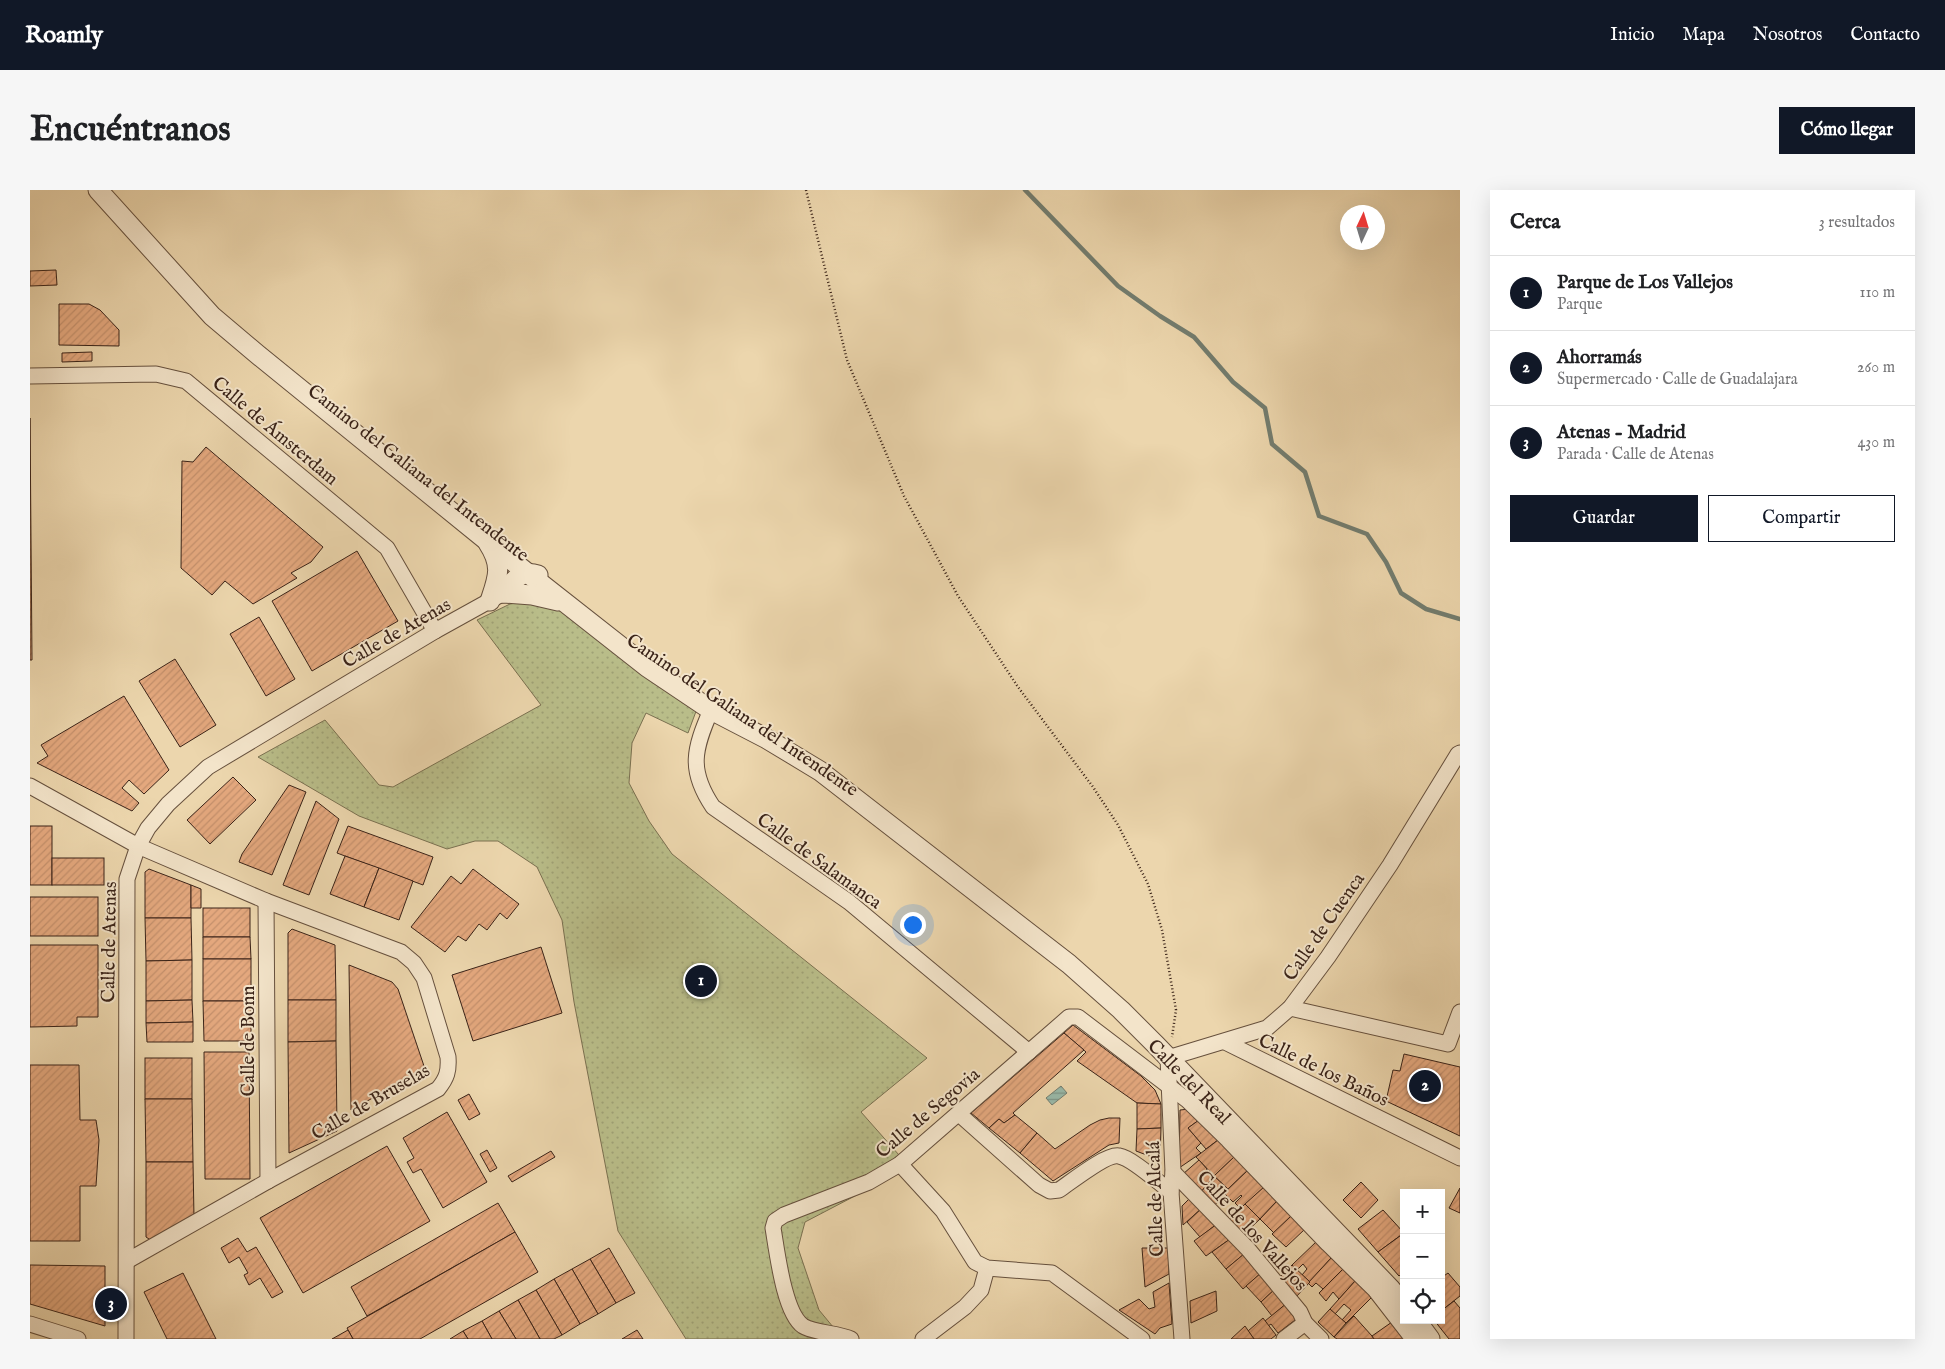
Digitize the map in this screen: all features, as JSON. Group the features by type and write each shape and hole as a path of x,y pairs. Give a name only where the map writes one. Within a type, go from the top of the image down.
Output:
{"street":[{"name":"Camino del Galiana del Intendente","path":"98,190 172,269 212,316 564,603 647,667 711,710 820,772 957,876"},
{"name":"Camino del Galiana del Intendente","path":"172,269 230,323 668,669 786,740 825,766 904,829 957,876"},
{"name":"Calle de Ámsterdam","path":"30,376 156,374 186,381 387,548 435,631"},
{"path":"484,538 494,552 499,571 496,597"},
{"path":"507,542 512,552 523,563 527,573"},
{"path":"496,597 520,575 527,573 539,576 641,656 668,669"},
{"path":"496,597 545,597 564,603"},
{"name":"Calle de Atenas","path":"126,1339 128,1261 127,879 138,846 148,828 168,804 208,767 435,631 496,597"},
{"name":"Calle de Salamanca","path":"711,710 699,738 696,774 703,792 713,807 849,902 1029,1052"},
{"name":"Calle de Cuenca","path":"1168,1058 1267,1028 1290,1008 1328,957 1385,873 1458,754 1460,754"},
{"name":"Calle de Bruselas","path":"30,786 138,846 266,901 401,952 414,963 424,978 448,1057 449,1068 446,1080 438,1089 268,1181 128,1261"},
{"name":"Calle del Real","path":"957,876 1069,964 1120,1010 1400,1300"},
{"name":"Calle de Bonn","path":"266,901 268,1181"},
{"path":"1290,1008 1448,1044 1460,1012"},
{"name":"Calle de Segovia","path":"852,1339 804,1326 797,1319 787,1300 773,1228 775,1221 784,1215 869,1182 900,1164 1068,1017 1078,1017 1170,1087"},
{"name":"Calle de los Baños","path":"1225,1042 1460,1158"},
{"name":"Calle de Alcalá","path":"1168,1058 1173,1172 1171,1192 1182,1339"},
{"path":"1170,1087 1187,1100 1228,1140 1328,1244 1376,1290 1412,1339"},
{"path":"959,1114 1039,1184 1050,1191 1059,1190 1107,1158 1118,1155 1127,1158 1171,1192"},
{"path":"900,1164 943,1211 975,1262 987,1268 1052,1273 1142,1339"},
{"name":"Calle de los Vallejos","path":"1173,1172 1248,1249 1300,1312 1305,1323 1321,1339"},
{"path":"923,1339 964,1307 981,1290 987,1268"},
{"path":"1284,1339 1305,1323"},
{"path":"30,1324 78,1339"},
{"path":"1419,1324 1430,1339"}],"path":[{"path":"806,190 847,360 904,496 958,596 1018,687 1103,802 1118,825 1148,884 1162,930 1176,1010 1168,1058"}],"green space":[{"path":"534,600 558,604 698,706 688,733 646,713 632,743 629,783 649,821 672,854 927,1058 861,1112 899,1155 874,1186 805,1222 798,1248 819,1310 843,1339 686,1339 618,1231 574,1002 562,920 537,867 498,841 475,841 447,849 359,816 258,757 325,720 379,785 393,787 541,705 477,620 510,604"}],"shaded area":[{"path":"1061,1086 1067,1093 1052,1105 1046,1098"}],"building":[{"path":"56,270 57,285 30,286 30,271"},
{"path":"59,304 89,304 100,310 119,330 119,346 59,345"},
{"path":"92,352 92,361 62,362 62,353"},
{"path":"30,418 32,660 30,660"},
{"path":"206,447 323,547 311,562 291,573 297,578 253,604 225,581 212,595 181,568 182,461 193,462"},
{"path":"357,551 398,621 312,671 272,601"},
{"path":"259,617 295,679 266,696 230,634"},
{"path":"175,659 216,725 180,747 139,681"},
{"path":"124,696 169,770 144,794 129,780 122,788 139,803 132,811 37,763 48,756 41,745"},
{"path":"233,777 256,800 210,844 187,820"},
{"path":"289,785 306,792 272,875 239,862 242,854"},
{"path":"316,801 339,819 309,895 283,885"},
{"path":"30,826 52,826 52,885 30,885"},
{"path":"348,826 433,857 423,885 337,853"},
{"path":"345,856 379,868 364,907 330,894"},
{"path":"52,858 104,858 104,885 52,885"},
{"path":"379,868 413,881 399,920 364,907"},
{"path":"149,869 191,885 191,918 145,918 145,872"},
{"path":"473,869 519,904 507,919 500,913 487,930 479,924 466,941 458,936 445,952 411,927 451,876 461,884"},
{"path":"191,885 201,889 201,908 191,908"},
{"path":"30,897 98,897 98,936 30,936"},
{"path":"203,908 250,908 250,937 203,937"},
{"path":"145,918 191,918 192,960 146,961"},
{"path":"292,929 335,945 336,1000 288,1000 288,933"},
{"path":"203,937 250,937 251,959 203,959"},
{"path":"30,945 98,945 98,1017 77,1017 77,1026 30,1027"},
{"path":"541,947 562,1013 473,1041 452,975"},
{"path":"203,959 251,959 251,1001 203,1001"},
{"path":"192,960 192,1000 146,1001 146,961"},
{"path":"349,965 392,982 398,989 425,1069 351,1110"},
{"path":"192,1000 193,1022 146,1023 146,1001"},
{"path":"288,1000 336,1000 336,1041 288,1042"},
{"path":"203,1001 251,1001 251,1041 204,1041"},
{"path":"193,1022 193,1042 147,1042 146,1023"},
{"path":"1073,1025 1141,1076 1155,1090 1161,1104 1137,1103 1077,1061 1086,1052 1064,1033"},
{"path":"1064,1033 1084,1050 1013,1113 1015,1115 1004,1123 999,1119 989,1128 971,1113"},
{"path":"336,1041 337,1131 289,1153 288,1042"},
{"path":"204,1052 249,1052 250,1179 205,1179"},
{"path":"1404,1054 1460,1067 1460,1136 1386,1101 1393,1070 1400,1071"},
{"path":"145,1058 192,1058 192,1099 145,1099"},
{"path":"30,1065 79,1065 80,1120 96,1120 99,1140 96,1186 80,1186 80,1241 30,1241"},
{"path":"469,1094 480,1114 469,1120 458,1100"},
{"path":"145,1099 192,1099 193,1162 146,1162"},
{"path":"1137,1103 1161,1104 1161,1128 1137,1129"},
{"path":"1190,1109 1199,1120 1188,1128 1201,1143 1196,1148 1201,1153 1179,1168 1180,1110"},
{"path":"447,1112 487,1182 443,1208 421,1169 413,1173 407,1162 414,1158 403,1138"},
{"path":"1015,1115 1037,1133 1020,1153 989,1128 999,1119 1004,1123"},
{"path":"1109,1118 1120,1118 1119,1143 1109,1145 1053,1181 1020,1153 1037,1133 1055,1149 1090,1125"},
{"path":"1199,1120 1218,1140 1206,1149 1188,1128"},
{"path":"1161,1128 1160,1160 1136,1151 1137,1129"},
{"path":"1218,1140 1234,1157 1214,1176 1196,1157"},
{"path":"387,1146 430,1221 303,1293 260,1218"},
{"path":"487,1150 497,1168 490,1172 480,1154"},
{"path":"551,1151 555,1157 512,1182 508,1176"},
{"path":"1234,1157 1248,1170 1228,1189 1214,1176"},
{"path":"1199,1160 1207,1169 1205,1171 1207,1173 1209,1170 1214,1176 1201,1192 1183,1174"},
{"path":"146,1162 193,1162 194,1218 152,1241 146,1237"},
{"path":"1248,1170 1264,1187 1241,1209 1235,1203 1241,1195 1233,1202 1224,1193"},
{"path":"1214,1176 1228,1189 1214,1206 1201,1192"},
{"path":"1361,1182 1378,1200 1361,1218 1343,1200"},
{"path":"1264,1187 1278,1200 1260,1219 1245,1204"},
{"path":"1460,1188 1460,1213 1449,1208"},
{"path":"1191,1197 1202,1208 1183,1225 1182,1206"},
{"path":"1278,1200 1291,1216 1274,1233 1260,1219"},
{"path":"498,1203 515,1232 367,1316 351,1287"},
{"path":"1245,1204 1260,1219 1242,1236 1228,1221"},
{"path":"1202,1208 1217,1224 1200,1237 1187,1222"},
{"path":"1383,1210 1400,1229 1400,1236 1378,1252 1358,1229"},
{"path":"1291,1216 1305,1229 1286,1247 1272,1234"},
{"path":"1217,1224 1230,1239 1206,1256 1194,1241"},
{"path":"515,1232 538,1272 420,1339 353,1339 347,1328"},
{"path":"1400,1236 1400,1275 1399,1276 1378,1252"},
{"path":"238,1238 247,1252 256,1247 283,1292 272,1298 260,1278 249,1285 244,1275 248,1273 239,1257 229,1263 221,1248"},
{"path":"1230,1239 1244,1254 1226,1269 1212,1252"},
{"path":"1317,1241 1332,1257 1310,1282 1302,1275 1307,1269 1303,1264 1297,1270 1292,1265"},
{"path":"609,1248 635,1293 616,1303 590,1259"},
{"path":"1142,1248 1168,1248 1169,1274 1145,1287"},
{"path":"1244,1254 1261,1273 1243,1289 1226,1269"},
{"path":"1332,1257 1344,1268 1323,1289 1316,1283 1312,1287 1308,1283"},
{"path":"590,1259 616,1303 598,1314 572,1269"},
{"path":"30,1265 105,1266 105,1326 30,1304"},
{"path":"1292,1265 1310,1282 1295,1298 1279,1278"},
{"path":"1344,1268 1356,1280 1339,1299 1333,1292 1326,1301 1319,1293"},
{"path":"572,1269 598,1314 580,1324 554,1279"},
{"path":"183,1273 216,1339 167,1339 144,1292"},
{"path":"1261,1273 1275,1289 1261,1302 1246,1286"},
{"path":"1448,1273 1460,1287 1460,1296 1445,1308 1445,1279 1445,1275"},
{"path":"554,1279 580,1324 562,1335 536,1290"},
{"path":"1356,1280 1372,1297 1346,1323 1342,1320 1351,1310 1344,1304 1335,1314 1330,1309"},
{"path":"1169,1283 1172,1324 1160,1328 1155,1334 1119,1310 1139,1299 1149,1309 1155,1307 1153,1292"},
{"path":"1275,1289 1287,1303 1272,1316 1261,1302"},
{"path":"536,1290 562,1335 554,1339 540,1339 518,1300"},
{"path":"1216,1291 1217,1311 1191,1323 1190,1301"},
{"path":"518,1300 540,1339 516,1339 499,1311"},
{"path":"1454,1301 1460,1308 1460,1339 1449,1339 1437,1324 1445,1324 1445,1308"},
{"path":"1287,1303 1299,1317 1278,1333 1271,1324 1268,1326 1265,1321"},
{"path":"1330,1309 1346,1323 1334,1337 1318,1322"},
{"path":"499,1311 516,1339 492,1339 482,1321"},
{"path":"1354,1316 1374,1339 1337,1339 1334,1337"},
{"path":"1263,1318 1276,1335 1271,1339 1254,1339 1248,1331"},
{"path":"482,1321 492,1339 468,1339 463,1331"},
{"path":"1392,1322 1404,1339 1374,1339 1372,1336"},
{"path":"1245,1326 1254,1339 1231,1339"},
{"path":"348,1330 353,1339 332,1339"},
{"path":"637,1330 643,1339 622,1339"},
{"path":"463,1331 468,1339 450,1339"}],"waterway":[{"path":"1025,190 1118,286 1160,316 1194,337 1233,382 1265,408 1272,444 1305,472 1319,516 1367,534 1386,562 1401,593 1426,609 1460,619"}],"place":[{"name":"Parque de Los Vallejos","path":"701,981"},
{"name":"Ahorramás","path":"1425,1086"},
{"name":"Atenas - Madrid","path":"111,1304"}]}
